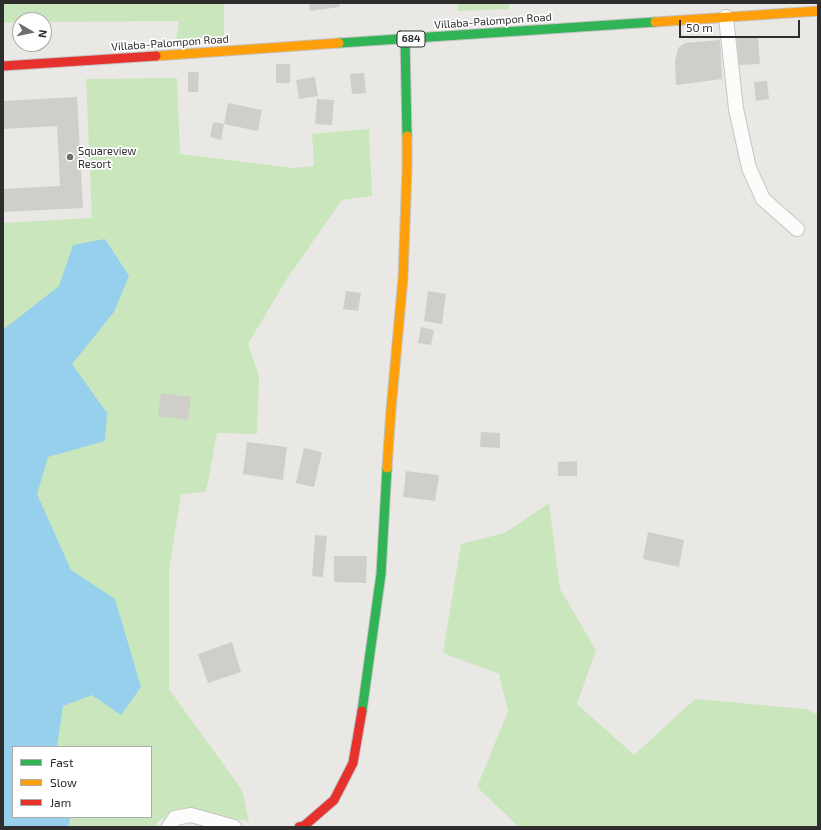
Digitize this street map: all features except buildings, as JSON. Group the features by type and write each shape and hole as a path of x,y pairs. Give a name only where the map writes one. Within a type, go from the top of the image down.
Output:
{"main road":[{"name":"Villaba-Palompon Road","path":"3,66 818,11"},
{"path":"299,827 304,826 334,800 353,763 362,715 381,574 391,410 403,278 407,170 405,39"}],"street":[{"path":"726,17 736,109 749,168 763,199 797,229"},
{"path":"169,827 175,818 191,814 234,827"}],"green space":[{"path":"3,3 224,3 224,36 176,41 179,21 52,22 52,12 12,12 12,22 3,23"},
{"path":"458,3 509,3 509,9 458,11"},
{"path":"177,78 180,154 293,168 314,166 312,134 369,129 372,196 342,200 288,277 248,344 259,376 257,434 217,433 206,492 181,494 169,571 169,689 242,790 249,821 175,811 157,822 156,827 3,827 3,223 92,218 86,79"},
{"path":"549,503 560,589 596,650 577,704 634,755 695,699 806,709 818,715 818,827 519,827 477,787 508,711 499,674 443,653 461,544 505,533"}],"water":[{"path":"105,239 129,276 114,312 72,364 107,413 105,441 48,457 37,494 71,570 115,599 141,687 121,715 92,695 63,706 57,746 12,746 12,818 71,818 68,827 3,827 3,330 59,286 73,245"}],"traffic: fast":[{"path":"339,43 655,22"},
{"path":"405,39 407,136"},
{"path":"362,711 381,574 387,468"}],"traffic: slow":[{"path":"655,22 818,11"},
{"path":"156,56 339,43"},
{"path":"387,468 403,278 407,136"}],"traffic: jam":[{"path":"3,66 156,56"},
{"path":"299,827 304,826 334,800 353,763 362,711"}],"place":[{"name":"Squareview Resort","path":"70,157"}]}
